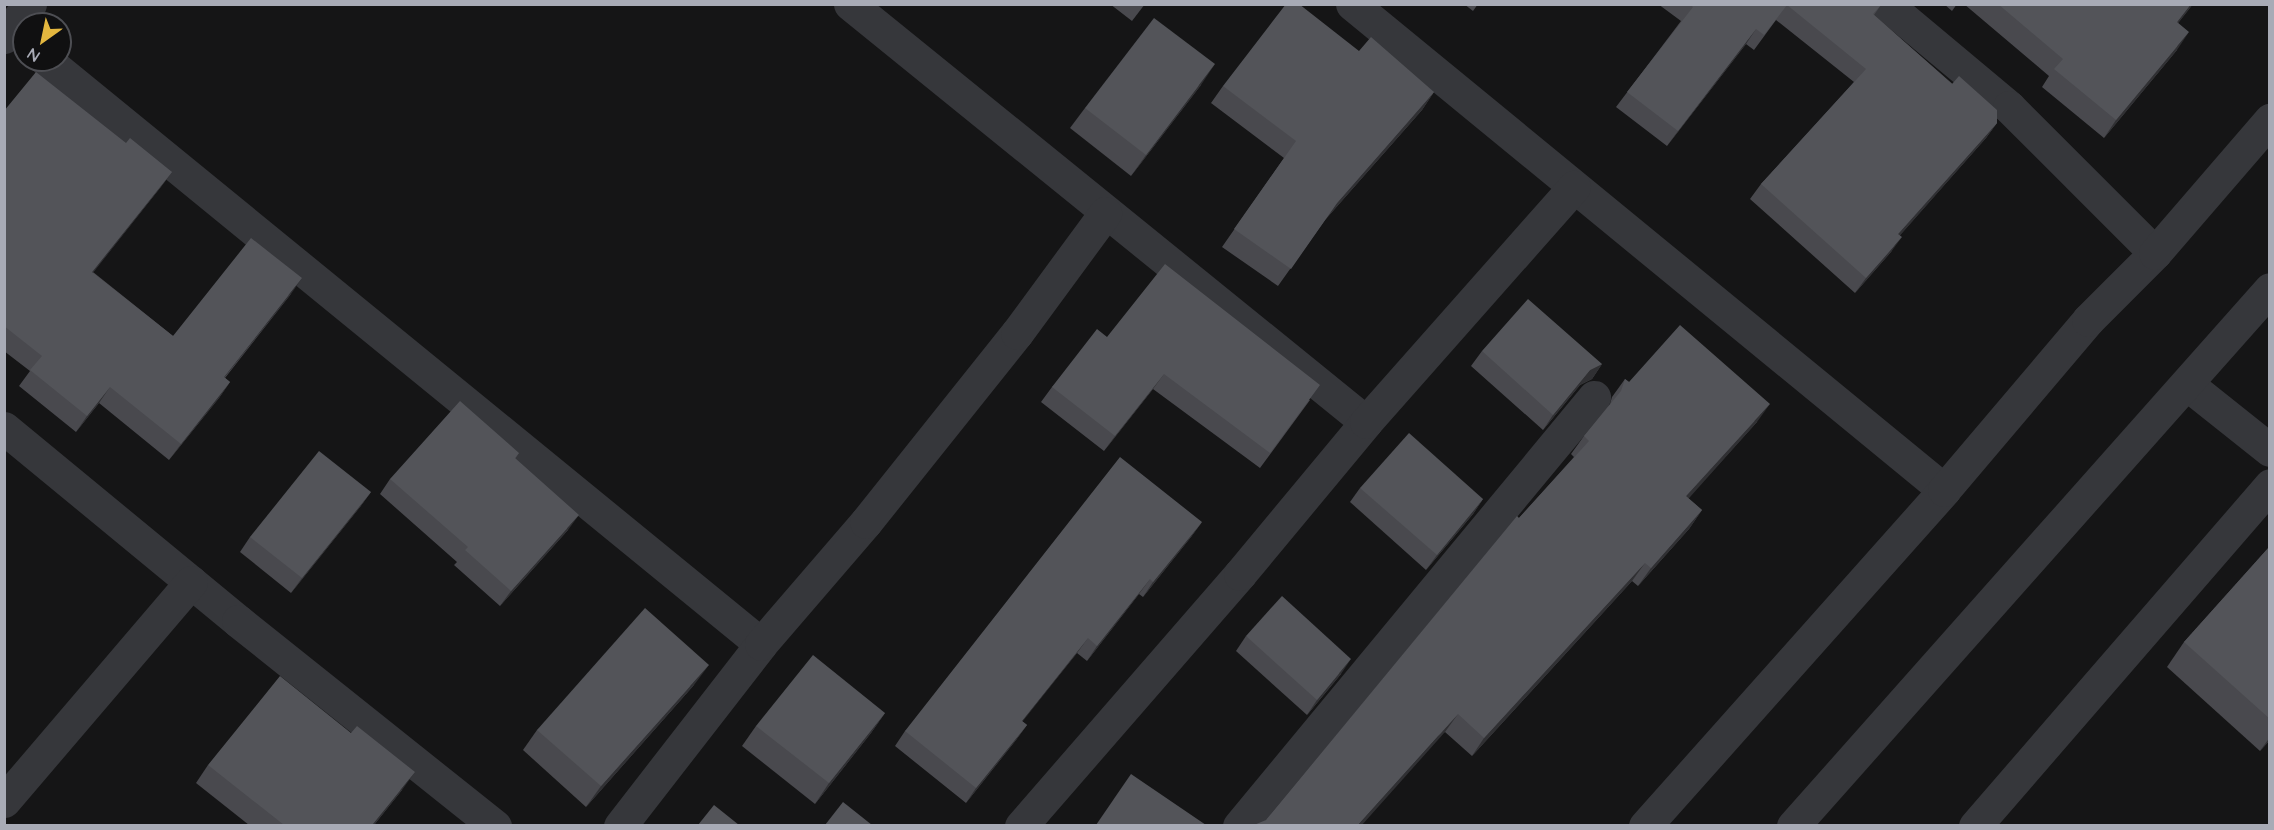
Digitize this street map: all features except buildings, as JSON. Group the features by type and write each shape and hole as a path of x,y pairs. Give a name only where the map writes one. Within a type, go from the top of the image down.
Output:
{"street":[{"path":"850,4 1105,213 1366,422"},
{"path":"1352,4 1944,490"},
{"path":"1886,4 2009,107 2155,253"},
{"path":"61,72 761,644"},
{"path":"1645,825 1944,490 2088,320 2155,253 2270,120"},
{"path":"1021,825 1240,574 1366,422 1574,187"},
{"path":"620,825 761,644 866,522 1017,333 1105,213"},
{"path":"1793,825 2270,289"},
{"path":"2187,384 2270,450"},
{"path":"1239,825 1594,397"},
{"path":"4,428 191,582 495,825"},
{"path":"1975,825 2270,485"},
{"path":"4,801 191,582"}]}
